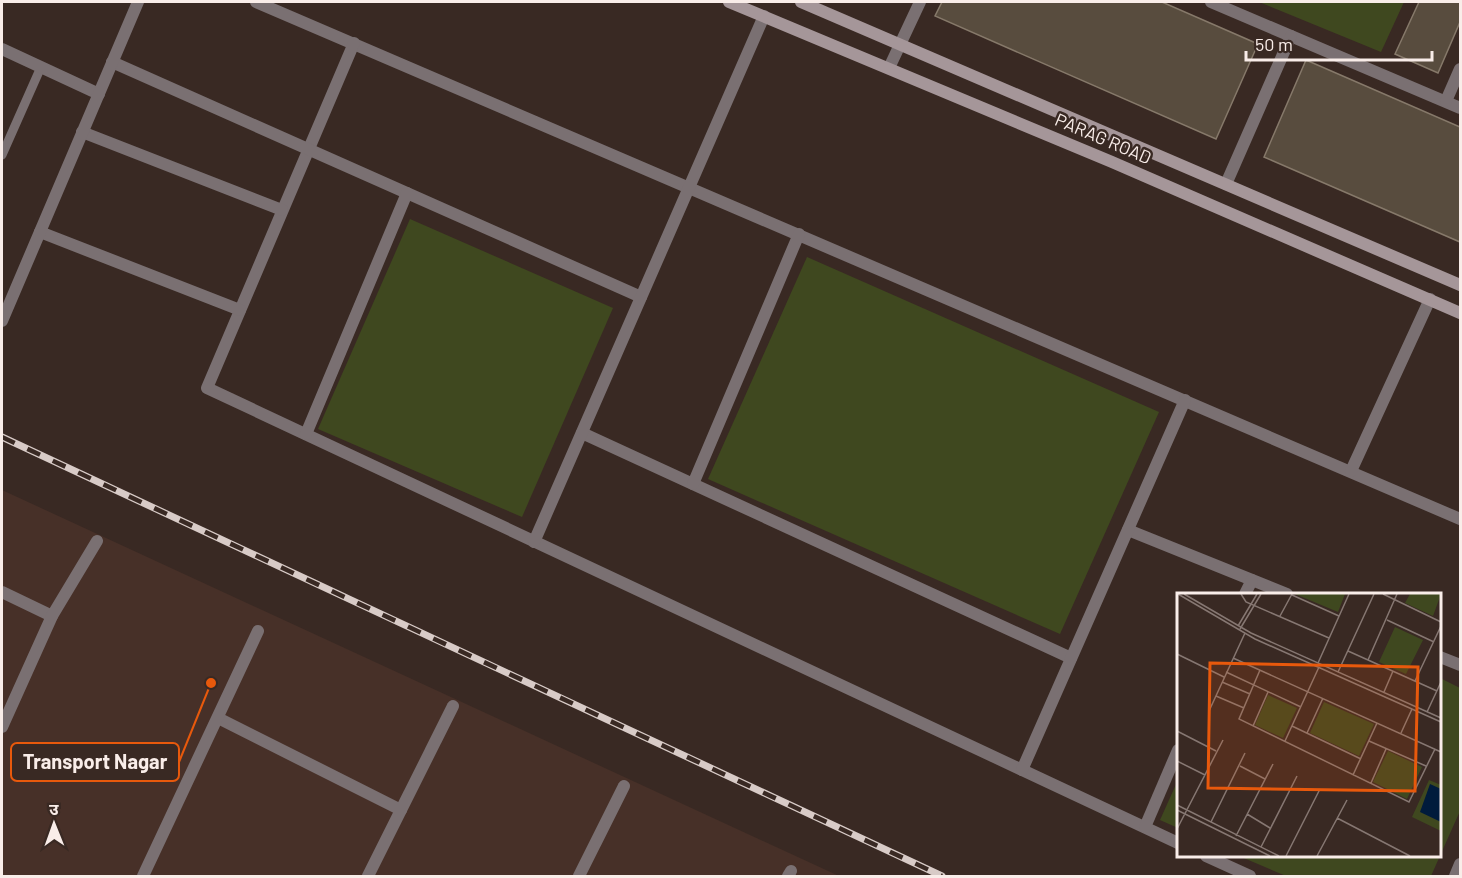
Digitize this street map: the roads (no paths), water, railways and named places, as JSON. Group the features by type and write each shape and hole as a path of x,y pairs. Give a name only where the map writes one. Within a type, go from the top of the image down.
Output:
{"street":[{"path":"2,321 138,2"},
{"path":"256,2 1461,519"},
{"name":"PARAG ROAD","path":"729,2 1112,162 1461,313"},
{"name":"PARAG ROAD","path":"801,2 1461,285"},
{"path":"889,68 920,2"},
{"path":"1211,2 1461,108"},
{"path":"534,542 764,16"},
{"path":"1226,184 1291,36"},
{"path":"354,43 207,388 1177,842"},
{"path":"2,49 99,94"},
{"path":"112,62 641,297"},
{"path":"1446,101 1461,69"},
{"path":"82,132 282,210"},
{"path":"306,434 406,194"},
{"path":"40,232 240,309"},
{"path":"693,484 799,234"},
{"path":"1351,471 1430,299"},
{"path":"1022,770 1185,400"},
{"path":"582,433 1071,658"},
{"path":"1128,530 1284,593"},
{"path":"2,727 52,616 97,541"},
{"path":"1246,593 1252,580"},
{"path":"2,592 52,616"},
{"path":"142,876 258,631"},
{"path":"1441,657 1461,665"},
{"path":"368,876 453,706"},
{"path":"218,718 401,810"},
{"path":"1145,827 1177,755"},
{"path":"579,876 624,786"},
{"path":"1210,857 1250,876"},
{"path":"1455,876 1461,864"}],"lane":[{"path":"3,150 41,67"}],"railway":[{"path":"2,437 942,876"}],"place":[{"name":"Transport Nagar","path":"211,683"}]}
